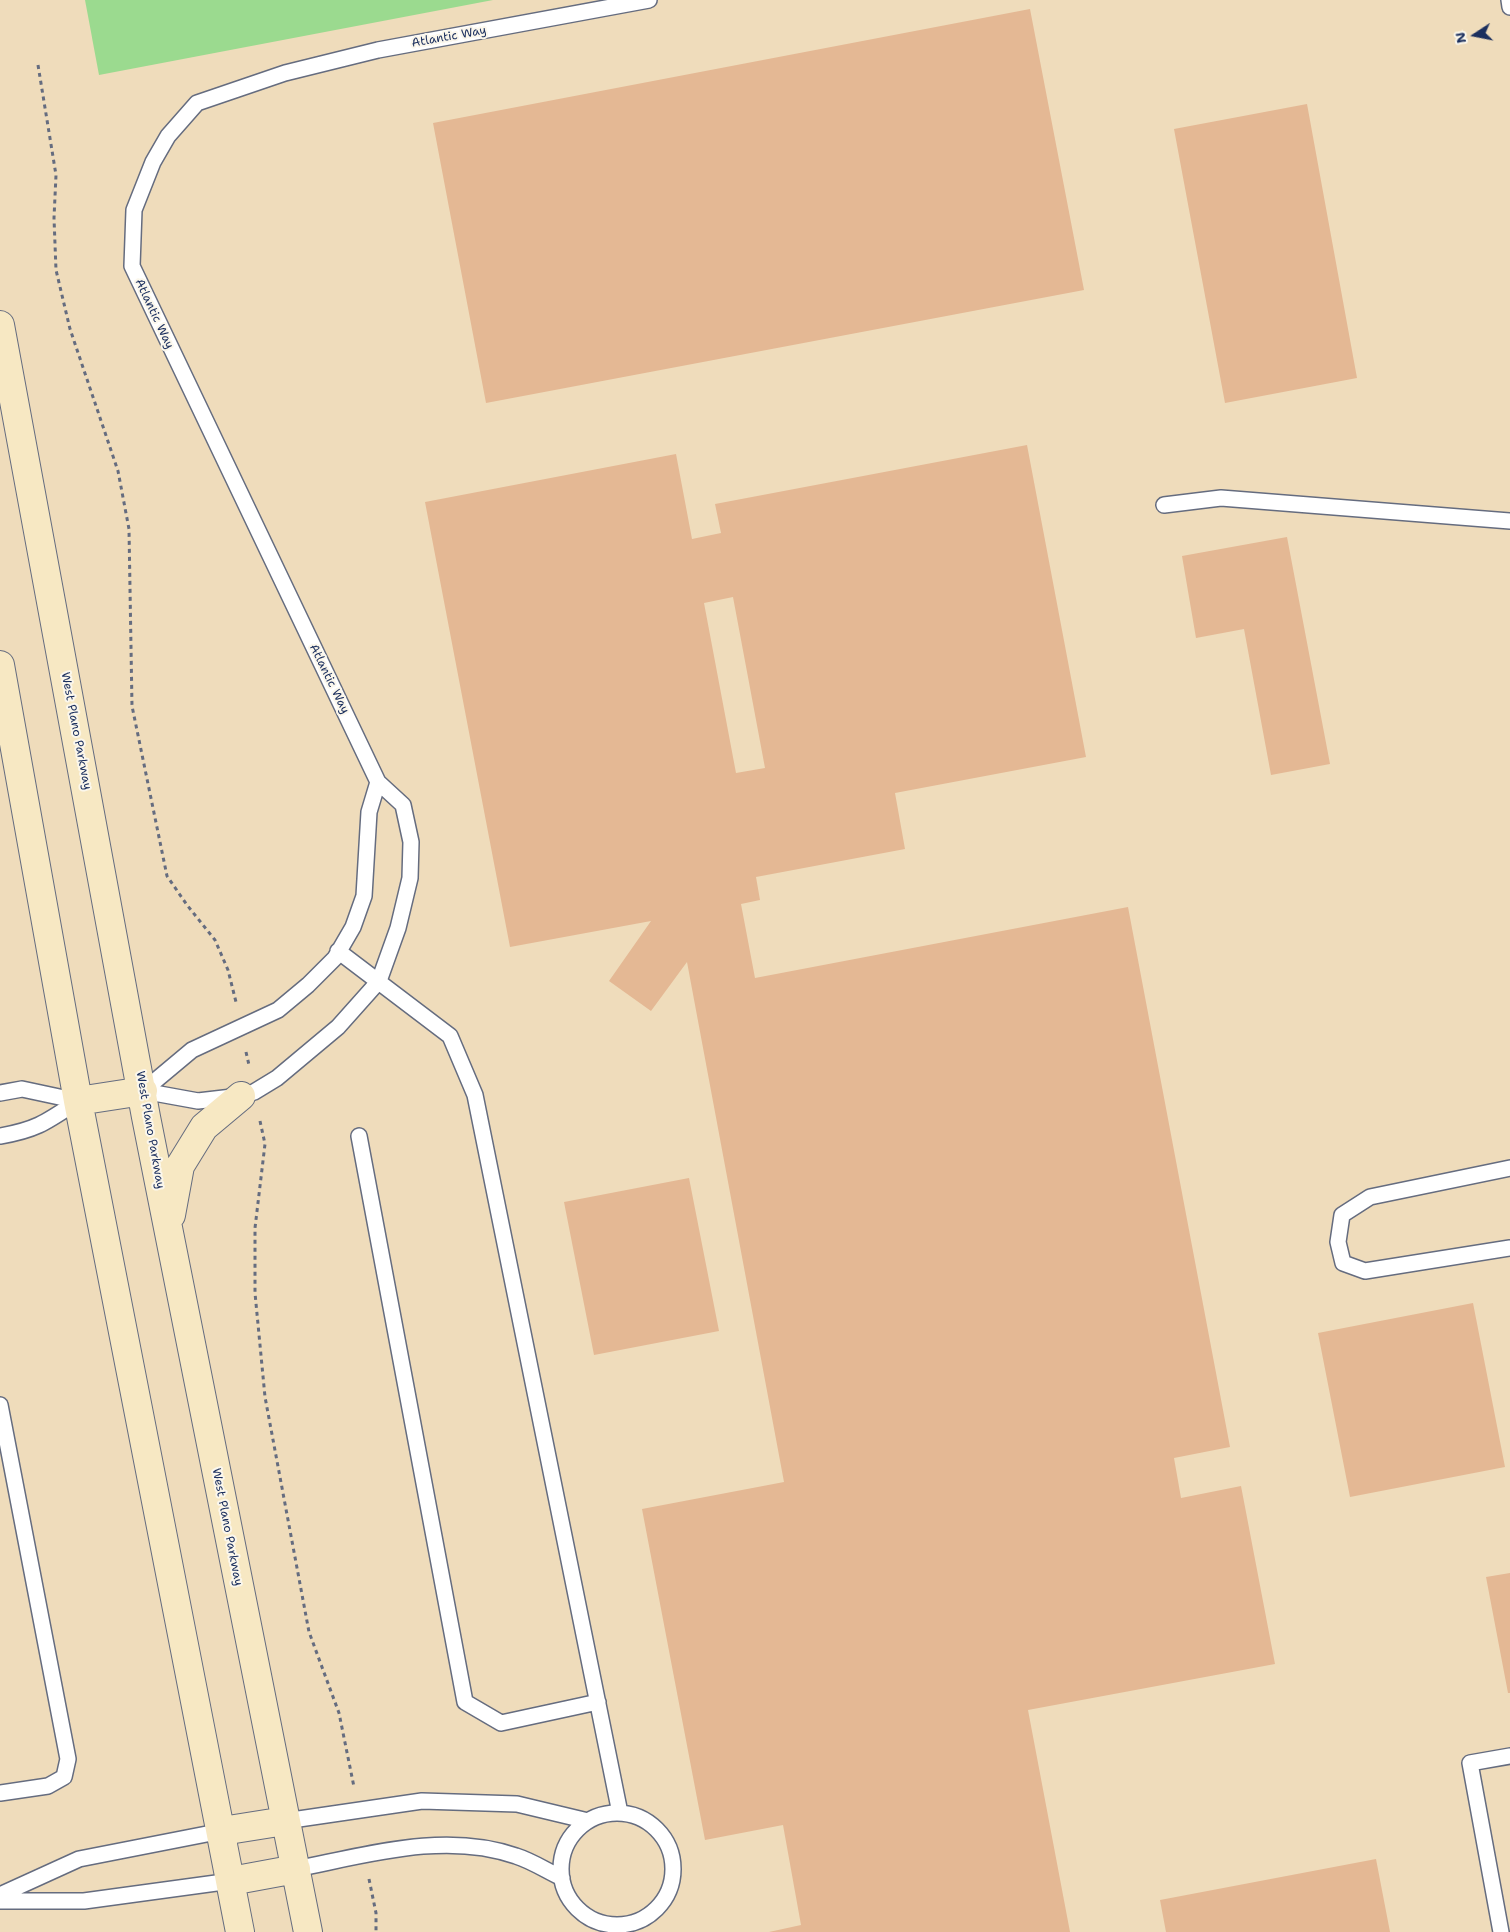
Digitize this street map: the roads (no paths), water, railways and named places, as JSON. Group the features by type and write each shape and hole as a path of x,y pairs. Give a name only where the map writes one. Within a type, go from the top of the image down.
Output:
{"main road":[{"name":"West Plano Parkway","path":"0,326 168,1232 308,1932"},
{"path":"0,665 78,1101 232,1881 240,1932"},
{"path":"78,1101 143,1091"},
{"path":"168,1232 180,1166 204,1127 249,1104"},
{"path":"222,1831 285,1821"},
{"path":"232,1881 296,1869"}],"lane":[{"name":"Atlantic Way","path":"143,1091 198,1100 249,1104 254,1092 277,1078 338,1027 379,981 398,928 410,878 410,842 403,805 378,782 132,266 134,210 160,149 168,136 197,103 285,73 378,50 649,0"},
{"path":"1509,0 1510,7"},
{"path":"1164,505 1220,498 1510,520"},
{"path":"143,1091 192,1050 278,1010 308,985 335,958 353,926 364,896 368,812 378,782"},
{"path":"338,951 450,1036 476,1095 620,1814"},
{"path":"0,1093 22,1089 78,1101"},
{"path":"0,1136 28,1131 49,1121 78,1101"},
{"path":"359,1136 465,1702 501,1723 598,1702"},
{"path":"1510,1168 1370,1196 1342,1215 1338,1242 1343,1263 1364,1271 1510,1248"},
{"path":"0,1405 68,1759 64,1777 48,1786 0,1793"},
{"path":"1501,1932 1470,1763 1510,1756"},
{"path":"285,1821 422,1801 517,1804 588,1821"},
{"path":"620,1814 637,1817 649,1824 659,1834 667,1845 672,1859 672,1873 670,1887 662,1902 651,1914 636,1922 620,1925 596,1921 576,1907 566,1894 562,1878 562,1861 566,1845 576,1831 588,1821 604,1815 620,1814"},
{"path":"0,1895 80,1859 222,1831"},
{"path":"296,1869 414,1846 455,1845 517,1856 562,1878"},
{"path":"0,1901 84,1901 232,1881"}]}
